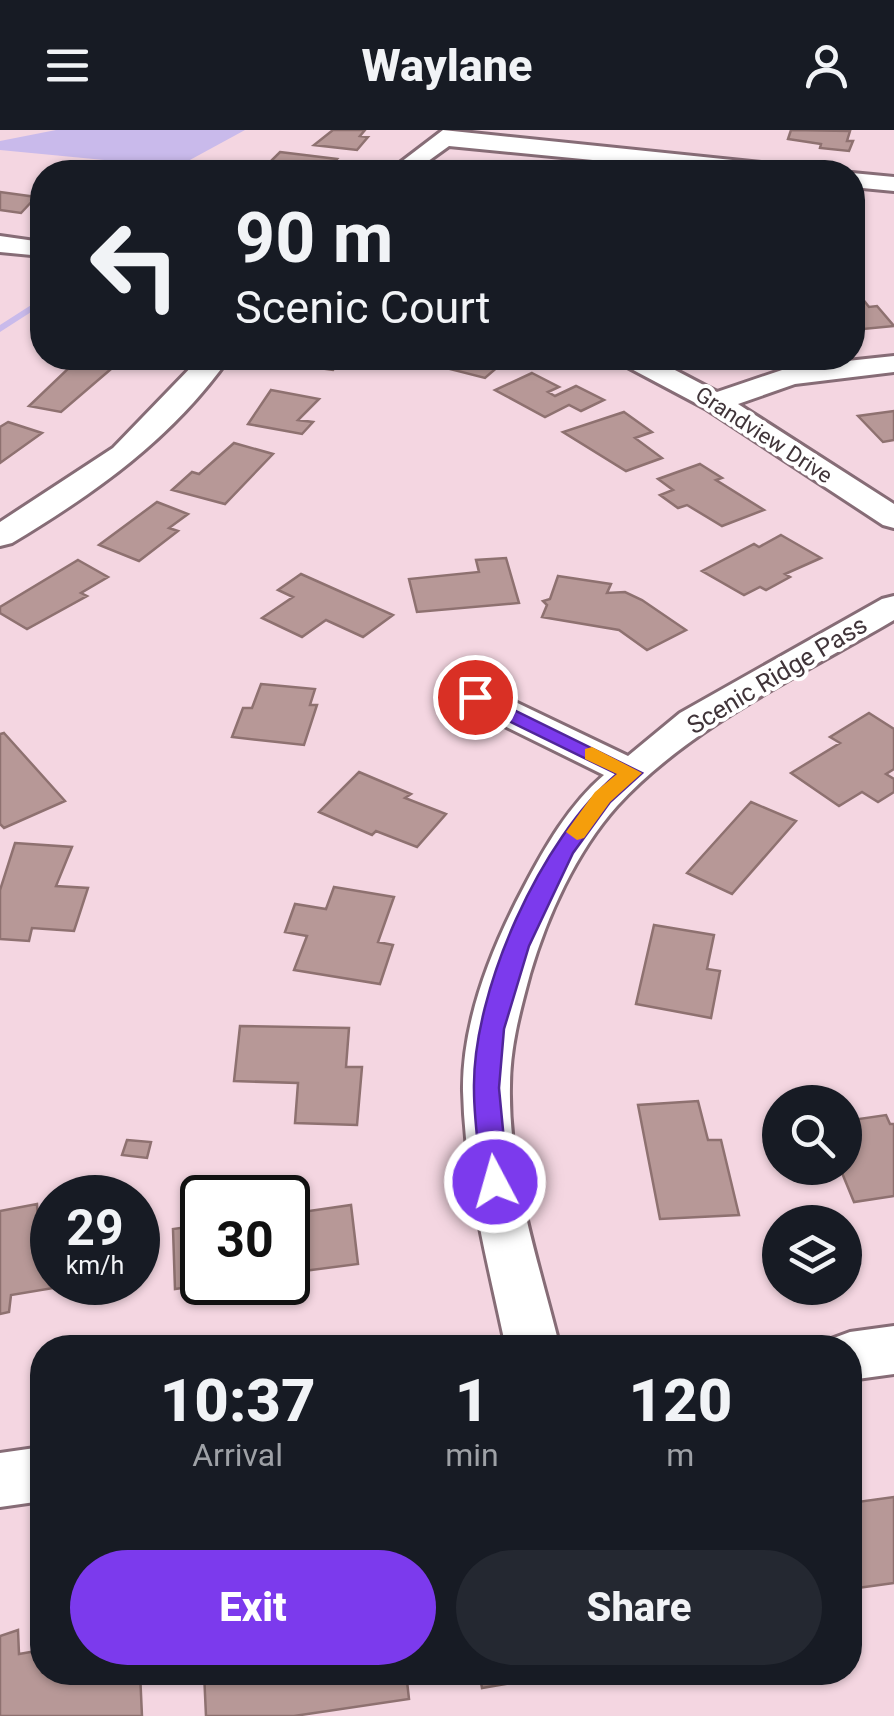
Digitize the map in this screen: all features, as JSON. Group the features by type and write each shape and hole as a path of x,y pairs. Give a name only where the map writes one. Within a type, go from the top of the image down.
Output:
{"street":[{"path":"416,160 452,134 677,160"},
{"path":"865,181 894,184"},
{"path":"0,244 30,248"},
{"path":"865,367 894,364"},
{"path":"0,536 69,494 124,454 204,370"},
{"name":"Grandview Drive","path":"655,370 715,402 894,518"},
{"path":"715,402 791,376 842,370"},
{"name":"Scenic Ridge Pass","path":"530,1335 495,1182 486,1088 492,1029 517,946 564,850 602,797 693,720 894,606"},
{"path":"475,697 631,773"},
{"path":"862,1354 894,1350"},
{"path":"0,1480 30,1476"}],"shaded area":[{"path":"56,130 245,130 190,160 104,160 0,150 0,141"}],"building":[{"path":"333,130 365,130 360,136 368,137 357,150 314,145"},
{"path":"791,130 850,131 847,141 853,141 849,151 820,148 821,144 788,139"},
{"path":"280,152 337,159 336,160 272,160"},
{"path":"0,192 30,196 30,203 21,213 0,210"},
{"path":"865,302 869,307 877,306 894,326 865,329"},
{"path":"67,370 110,370 61,412 29,406"},
{"path":"454,370 494,370 485,378"},
{"path":"532,373 559,387 548,392 555,396 576,386 604,400 581,411 569,405 545,417 495,390"},
{"path":"271,390 319,399 298,420 313,422 302,434 248,424"},
{"path":"894,411 894,440 883,442 858,416"},
{"path":"624,412 652,432 635,438 662,458 626,471 563,432"},
{"path":"8,422 42,433 0,463 0,427"},
{"path":"234,443 273,454 225,504 172,490 192,472 199,474"},
{"path":"700,464 722,478 716,480 764,510 722,526 687,505 678,508 660,495 673,490 658,479"},
{"path":"157,502 188,514 169,528 178,531 139,561 99,545"},
{"path":"781,535 821,558 785,574 790,577 766,590 760,587 744,595 702,571 754,544 759,547"},
{"path":"506,558 519,603 417,612 409,579 479,572 476,560"},
{"path":"78,560 108,577 81,593 87,596 27,629 0,613 0,607"},
{"path":"301,574 393,615 363,637 326,620 302,637 262,618 293,597 278,590"},
{"path":"558,576 611,584 607,593 625,592 686,630 647,650 619,630 542,617 547,605 543,601 550,599"},
{"path":"261,684 315,689 310,705 317,705 304,745 232,737 243,708 252,708"},
{"path":"869,713 894,729 894,769 886,774 894,779 894,792 878,802 862,792 839,806 791,773 840,743 830,737"},
{"path":"4,733 65,801 4,828 0,824 0,734"},
{"path":"359,772 411,794 405,798 446,814 417,847 376,831 372,835 319,812"},
{"path":"751,802 796,821 732,894 687,873"},
{"path":"15,843 72,847 56,886 88,888 74,931 32,928 29,941 0,939 0,890"},
{"path":"334,887 394,897 378,942 393,945 380,984 294,970 307,936 285,932 295,904 326,909"},
{"path":"654,925 714,935 707,969 720,971 711,1018 636,1004"},
{"path":"240,1026 349,1028 346,1067 362,1067 357,1125 295,1123 298,1083 234,1081"},
{"path":"698,1101 708,1140 721,1140 739,1215 660,1219 638,1105"},
{"path":"886,1115 894,1124 894,1196 854,1202 847,1185 862,1185 862,1119"},
{"path":"127,1140 151,1142 147,1158 122,1155"},
{"path":"30,1205 30,1292 11,1295 9,1312 0,1314 0,1211"},
{"path":"351,1205 358,1264 310,1270 310,1211"},
{"path":"180,1228 180,1288 175,1289 173,1229"},
{"path":"894,1497 894,1583 862,1587 862,1501"},
{"path":"18,1630 19,1654 30,1652 30,1685 141,1685 142,1716 0,1716 0,1636"},
{"path":"205,1685 407,1685 409,1699 294,1716 206,1716"}],"waterway":[{"path":"0,329 30,310"}],"slow traffic":[{"path":"577,832 602,797 631,773 592,754"}],"route":[{"path":"475,697 631,773 602,797 564,850 517,946 492,1029 486,1088 495,1182"}]}
